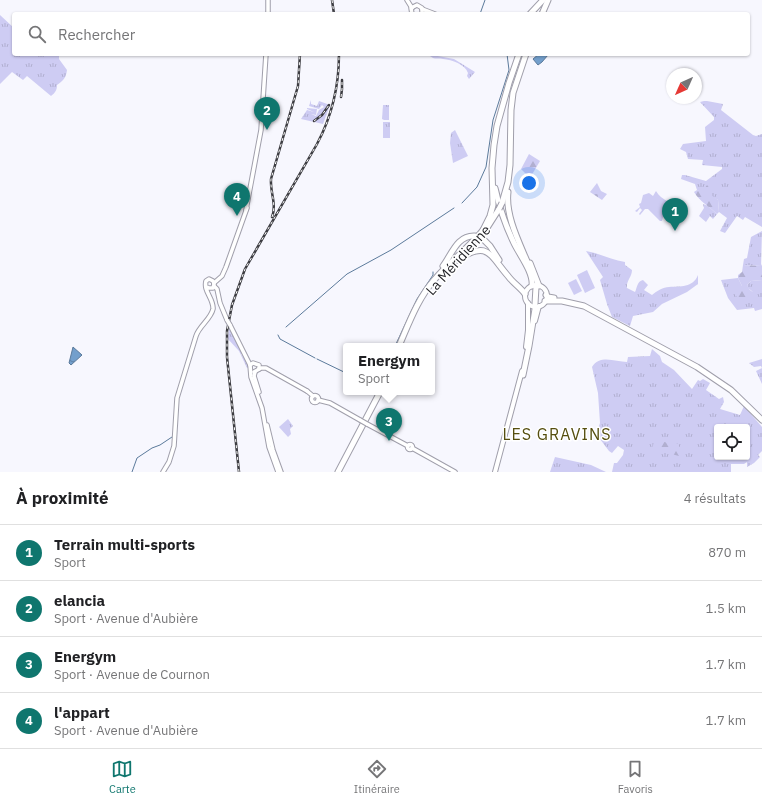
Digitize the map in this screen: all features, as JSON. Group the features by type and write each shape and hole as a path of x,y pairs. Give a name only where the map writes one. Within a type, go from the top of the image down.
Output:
{"highway":[{"path":"532,12 547,0"},
{"path":"541,12 547,0"},
{"path":"547,0 547,12"},
{"path":"483,230 490,216 493,205 493,159 497,126 508,90 521,56"},
{"name":"La Méridienne","path":"501,202 508,165 508,116 510,96 514,77 521,56"},
{"name":"La Méridienne","path":"402,343 429,291 439,277 482,236 501,202 509,175 511,105 522,56"},
{"path":"519,72 529,56"},
{"path":"493,159 496,192 508,229 529,266 534,286"},
{"path":"509,175 507,200 508,209 520,242 530,263 536,306 523,375"},
{"name":"La Méridienne","path":"401,343 418,304 428,288 443,270 483,230 497,209"},
{"path":"428,288 431,281 458,244 466,237 475,236"},
{"path":"482,238 490,246 512,280 523,288 534,286"},
{"path":"457,260 472,251 478,250 486,252 496,260 525,294"},
{"path":"546,295 551,298 580,302 698,366 727,385 748,403 762,419"},
{"path":"545,301 562,301 584,306 692,364 731,390 762,419"},
{"path":"526,353 536,306"},
{"path":"335,472 377,395"},
{"path":"335,472 377,395"}],"main road":[{"path":"268,0 268,12"},
{"path":"408,0 413,7 412,12"},
{"path":"413,7 421,6 423,12"},
{"path":"163,472 170,459 174,446 177,398 195,338 198,330 210,315 213,308 211,286 223,274 232,253 246,210 262,125 262,94 266,56"},
{"path":"211,286 218,293 227,320 245,355 256,365 266,368 307,391 313,396 311,399 313,402 318,400 330,404 454,472"},
{"path":"496,472 526,353 528,303 525,294 534,286 544,290 546,295 545,301 536,306 528,303"},
{"path":"256,365 253,371 252,379 263,414 269,447 278,472"},
{"path":"256,365 253,371 254,376 272,450 281,472"},
{"path":"496,472 523,375"}],"green space":[{"path":"0,15 12,26 12,56 59,56 59,59 67,70 67,73 64,79 57,85 56,91 51,96 27,76 23,80 12,72 0,84"},
{"path":"430,56 454,59 475,72 469,79 467,76 468,73 464,67 458,63 450,60 434,58"},
{"path":"311,100 311,104 317,106 319,101 330,105 323,124 301,119 307,110 314,112 307,108 317,109 316,115 311,114 316,116 319,110 324,107 322,105 319,109 309,106"},
{"path":"702,102 723,104 721,110 753,135 756,136 762,134 762,227 745,217 743,220 737,216 725,233 720,231 727,218 719,212 718,200 697,190 695,184 681,179 682,175 685,175 706,181 722,169 722,167 702,165 703,160 688,159 686,152 680,149 683,144 706,141 705,127 714,120 714,117 702,104"},
{"path":"383,105 389,105 389,120 382,119"},
{"path":"383,122 390,122 390,138 383,138"},
{"path":"455,130 468,156 453,163 450,143 451,133"},
{"path":"529,154 540,161 530,178 521,169"},
{"path":"597,183 601,191 607,194 602,200 590,192"},
{"path":"707,185 711,190 711,195 718,200 719,212 717,214 694,192 697,190 701,191"},
{"path":"656,191 661,197 676,207 678,210 674,216 670,212 663,217 662,221 660,221 648,209 645,209 640,215 639,214 642,210 640,208 637,212 635,211 640,207 639,204 641,203 643,195 649,193 653,196"},
{"path":"703,204 708,206 717,214 713,219 710,216 706,222 699,216 704,208"},
{"path":"762,231 761,266 743,265 744,259 747,258 751,237"},
{"path":"586,251 625,262 625,265 632,270 627,283 627,288 635,292 638,283 643,280 648,285 644,290 652,295 667,287 686,286 693,282 698,275 698,284 687,292 662,304 653,312 633,316 630,326 612,317 600,280 603,277"},
{"path":"762,264 762,280 751,281 747,285 754,297 748,301 741,302 734,293 742,286 738,275 742,272 743,265 761,266"},
{"path":"587,270 595,288 585,293 577,275"},
{"path":"738,278 742,286 753,292 747,285 751,281 762,280 762,309 755,311 754,308 737,310 728,298 721,280"},
{"path":"576,279 582,291 574,295 568,283"},
{"path":"229,327 242,353 241,354 249,363 248,368 239,351 228,339"},
{"path":"652,349 660,356 662,362 674,370 692,389 698,380 700,381 703,379 710,383 706,390 719,399 723,397 724,402 720,409 740,415 744,406 762,427 762,451 758,455 760,457 747,467 747,462 744,464 731,464 731,472 612,472 614,463 617,463 623,455 624,450 618,446 612,453 609,451 600,439 597,432 600,423 598,393 592,367 595,363 604,360 627,362 628,357 650,356"},
{"path":"762,359 762,368 761,366 754,367 749,363"},
{"path":"762,368 762,384 756,371"},
{"path":"288,419 293,426 290,429 291,434 288,437 279,427"},
{"path":"655,439 671,444 672,442 679,444 679,456 652,449"},
{"path":"555,457 591,465 606,472 550,472"}],"water":[{"path":"537,56 547,56 538,65 533,59"},
{"path":"73,347 82,355 71,365 69,363"}],"waterway":[{"path":"481,12 485,0"},
{"path":"462,203 477,187 486,167 493,120 509,70 507,56"},
{"path":"286,327 347,274 391,250 454,208"},
{"path":"396,343 417,299 433,275 433,272"},
{"path":"278,335 280,339 315,358"},
{"path":"317,359 343,372"},
{"path":"132,472 137,458 172,437"}],"railway":[{"path":"332,0 334,12"},
{"path":"272,217 274,203 271,189 271,179 298,86 300,56"},
{"path":"239,472 227,357 227,331 232,305 245,269 317,144 327,123 334,100 338,78 339,56"},
{"path":"341,97 342,80"},
{"path":"314,121 322,115 329,105"}],"place":[{"name":"elancia","path":"267,130"},
{"name":"l'appart","path":"237,216"},
{"name":"Terrain multi-sports","path":"675,231"},
{"name":"Energym","path":"389,441"}],"district":[{"name":"LES GRAVINS","path":"557,434"}]}
